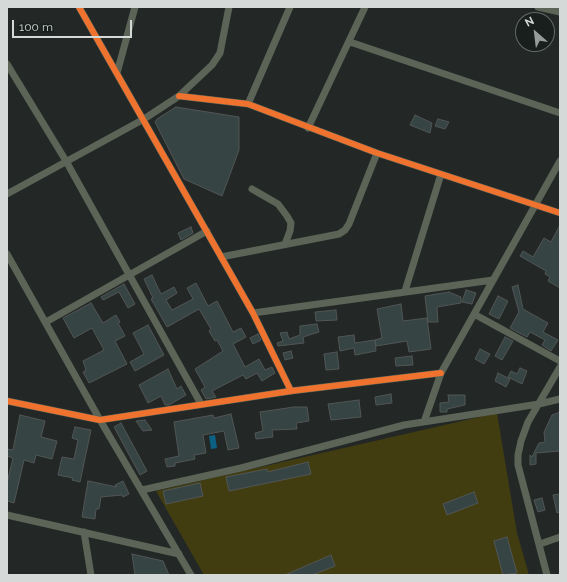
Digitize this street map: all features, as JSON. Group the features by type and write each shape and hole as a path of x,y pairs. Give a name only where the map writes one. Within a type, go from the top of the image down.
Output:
{"street":[{"path":"79,7 253,312 291,391"},
{"path":"117,73 135,7"},
{"path":"7,194 144,119 179,96 212,65 220,53 229,7"},
{"path":"248,104 290,7"},
{"path":"308,128 350,42 365,7"},
{"path":"538,7 560,12"},
{"path":"350,42 560,113"},
{"path":"7,64 66,161 201,404"},
{"path":"179,96 248,104 377,154 560,213"},
{"path":"221,257 339,234 345,230 349,224 377,154"},
{"path":"424,422 441,373 560,161"},
{"path":"404,291 441,174"},
{"path":"252,189 278,204 287,216 291,223 290,232 285,244"},
{"path":"46,322 207,231"},
{"path":"7,254 100,420 191,575"},
{"path":"253,312 493,280"},
{"path":"474,314 560,361"},
{"path":"547,575 518,460 521,441 528,422 560,367"},
{"path":"7,400 100,420 291,391 441,373"},
{"path":"142,490 241,468 424,422 539,404 560,399"},
{"path":"7,515 179,554"},
{"path":"84,532 91,575"},
{"path":"540,544 560,537"}],"shaded area":[{"path":"497,413 517,533 529,575 204,575 156,491"}],"water":[{"path":"215,435 217,448 211,449 209,436"}],"building":[{"path":"176,107 239,117 239,150 222,196 184,179 155,122 157,119"},
{"path":"415,115 432,123 430,133 410,125"},
{"path":"438,119 449,122 445,129 435,126"},
{"path":"560,225 560,288 548,281 550,277 545,274 546,271 520,256 523,251 533,257 544,238 551,242"},
{"path":"191,227 193,233 181,240 178,233"},
{"path":"152,275 161,294 174,287 177,293 166,300 172,310 193,299 187,288 196,283 208,306 217,301 233,332 241,328 246,337 233,344 245,367 259,359 265,370 272,367 275,373 262,381 257,373 246,379 243,375 212,391 216,397 206,399 201,390 205,387 195,369 223,351 217,340 215,341 209,331 211,329 199,309 167,327 151,299 153,298 144,279"},
{"path":"124,284 135,304 128,308 119,292 103,300 101,297"},
{"path":"518,285 523,309 548,323 543,332 558,340 551,351 542,345 545,340 530,332 527,337 510,328 519,312 512,287"},
{"path":"466,290 476,293 472,304 462,302"},
{"path":"449,292 461,297 461,303 437,307 438,322 428,322 425,296"},
{"path":"498,296 508,301 499,319 489,314"},
{"path":"91,303 103,323 116,315 120,322 118,323 125,336 115,341 127,364 89,383 83,372 86,370 83,361 104,350 92,328 74,338 63,318"},
{"path":"401,304 403,321 427,318 431,349 409,352 407,341 376,346 375,340 382,338 377,309"},
{"path":"336,310 337,320 316,321 315,312"},
{"path":"317,324 319,332 303,337 304,343 278,346 277,343 283,341 280,333 287,332 289,339 300,335 300,326"},
{"path":"148,325 164,355 135,371 130,362 144,354 133,333"},
{"path":"258,334 261,340 253,344 250,338"},
{"path":"354,335 355,343 375,340 376,351 355,355 354,348 340,351 338,337"},
{"path":"505,337 513,341 502,360 495,356"},
{"path":"480,349 490,354 484,364 475,359"},
{"path":"291,351 293,358 285,360 283,353"},
{"path":"337,352 339,369 326,370 324,354"},
{"path":"412,356 413,365 396,366 395,358"},
{"path":"520,368 527,371 522,384 508,377 511,371 517,374"},
{"path":"168,369 177,389 181,386 186,395 169,405 165,405 161,396 148,403 139,385"},
{"path":"498,373 510,379 506,387 495,381"},
{"path":"391,394 392,403 376,405 375,397"},
{"path":"448,395 465,395 465,405 447,409 447,412 440,412 440,403 449,402"},
{"path":"359,400 361,417 331,420 328,404"},
{"path":"294,407 307,407 309,421 296,423 297,429 272,430 273,437 256,439 255,433 263,431 260,412"},
{"path":"560,412 560,451 536,453 536,464 530,465 530,455 532,457 539,443 545,442 544,432 552,415"},
{"path":"231,414 239,448 228,450 224,431 203,435 206,453 194,455 195,459 175,463 175,466 167,467 165,459 179,456 174,422 213,415 214,418"},
{"path":"20,415 45,421 41,437 57,441 52,459 36,455 34,463 24,460 14,503 7,501 7,483 13,458 7,456 7,449 13,450"},
{"path":"145,420 152,430 143,431 136,421"},
{"path":"121,423 147,471 140,475 114,427"},
{"path":"75,427 91,430 80,482 72,480 73,478 58,475 62,457 74,459 78,440 72,438"},
{"path":"308,462 311,474 229,491 226,477 267,469 268,472"},
{"path":"88,481 117,487 115,485 123,481 129,494 123,497 122,495 101,497 99,509 96,509 95,519 82,517"},
{"path":"200,483 203,496 166,504 163,491"},
{"path":"474,492 478,503 447,515 443,504"},
{"path":"560,494 560,512 557,513 553,495"},
{"path":"542,498 545,510 538,512 534,500"},
{"path":"507,537 517,573 503,575 494,541"},
{"path":"132,554 163,561 169,575 135,575"},
{"path":"331,555 335,566 312,575 285,575"}],"cycle path":[{"path":"79,7 253,313 291,391"},
{"path":"179,96 248,104 377,153 560,213"},
{"path":"7,401 100,420 291,391 441,373"}]}
